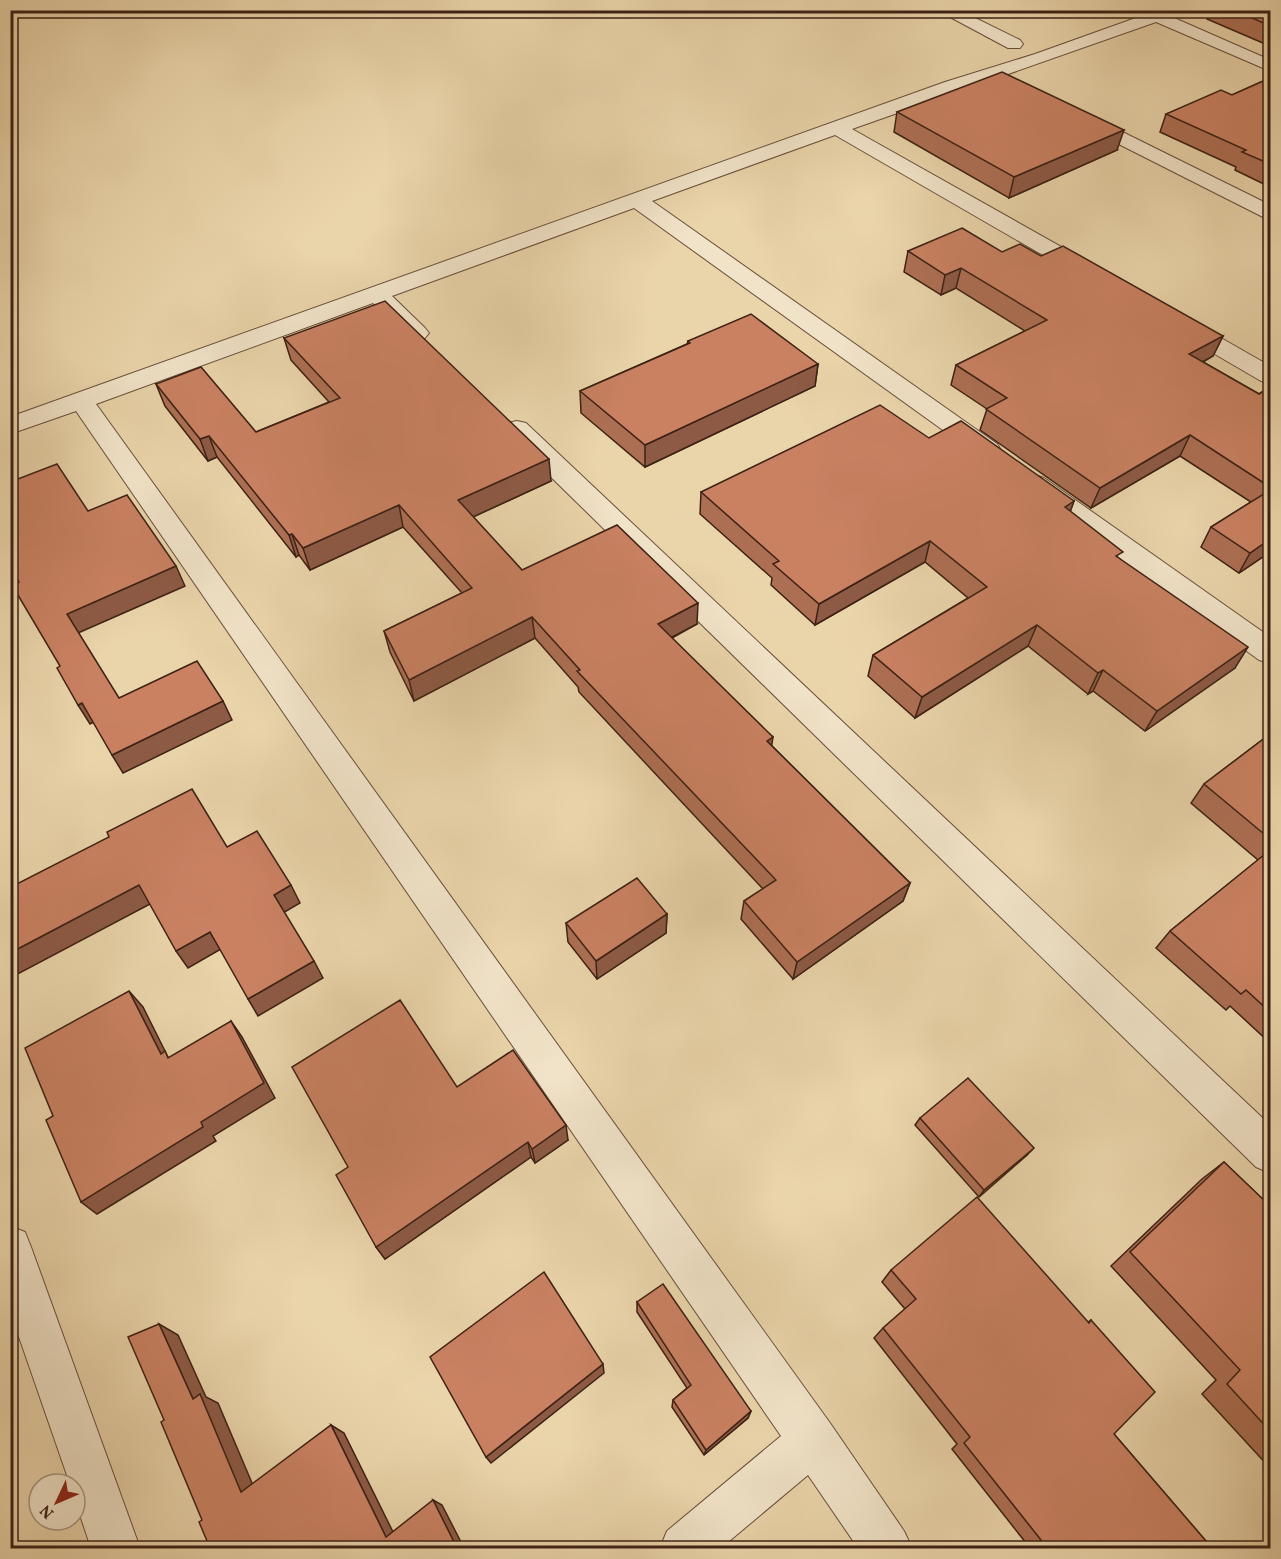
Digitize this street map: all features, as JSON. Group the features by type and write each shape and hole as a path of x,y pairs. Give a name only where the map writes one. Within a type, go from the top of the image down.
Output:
{"street":[{"path":"945,10 1020,42 989,70"},
{"path":"10,426 839,129 989,70 1175,10"},
{"path":"1158,17 1270,66"},
{"path":"989,70 1017,84"},
{"path":"1069,111 1270,213"},
{"path":"839,129 1106,282"},
{"path":"638,201 1270,652"},
{"path":"377,294 437,352"},
{"path":"1158,311 1270,376"},
{"path":"81,400 887,1548"},
{"path":"497,410 1270,1153"},
{"path":"10,1247 116,1548"},
{"path":"684,1548 813,1440"}],"building":[{"path":"1235,10 1270,10 1270,26"},
{"path":"1002,72 1124,130 1014,177 897,112"},
{"path":"1270,78 1270,164 1242,152 1246,150 1166,114 1221,90 1232,95"},
{"path":"962,228 1002,252 1020,244 1041,256 1063,246 1223,336 1189,354 1259,394 1270,387 1270,487 1190,435 1100,488 986,409 1007,398 956,365 1047,320 961,268 945,275 908,251"},
{"path":"385,301 549,459 458,500 522,570 617,525 698,603 658,624 773,737 767,741 910,883 797,962 744,901 776,880 577,671 580,670 532,617 409,680 384,631 472,588 399,505 303,548 292,534 289,535 209,436 200,439 156,384 201,367 256,432 340,398 284,338"},
{"path":"751,314 818,364 645,445 580,391 690,343 688,341"},
{"path":"880,405 929,438 961,421 1074,501 1065,507 1123,552 1116,556 1248,647 1157,711 1103,670 1098,673 1037,625 922,697 873,655 987,587 930,541 819,604 773,564 779,561 701,492"},
{"path":"57,464 88,511 127,495 176,566 67,614 119,698 197,661 223,701 112,755 82,703 78,705 57,668 60,666 12,585 19,582 10,567 10,482"},
{"path":"1270,490 1270,539 1250,553 1211,527"},
{"path":"1270,734 1270,839 1204,784"},
{"path":"192,789 227,847 257,831 291,885 274,895 314,961 248,999 210,932 176,951 139,885 10,953 10,879 12,878 15,885 109,837 107,832"},
{"path":"1270,850 1270,1012 1246,990 1241,994 1170,931"},
{"path":"637,878 667,914 596,961 566,923"},
{"path":"129,991 161,1054 165,1051 168,1058 231,1021 264,1083 201,1122 203,1127 81,1202 46,1120 53,1116 25,1048"},
{"path":"400,1000 457,1087 513,1050 566,1125 532,1149 528,1142 376,1247 336,1175 348,1167 292,1067"},
{"path":"968,1078 1034,1148 984,1190 920,1118"},
{"path":"1224,1162 1270,1206 1270,1431 1227,1384 1240,1370 1130,1252"},
{"path":"977,1197 1089,1323 1091,1320 1155,1392 1114,1434 1212,1548 1034,1548 1041,1540 964,1443 970,1437 883,1328 916,1299 891,1270"},
{"path":"544,1272 603,1364 486,1457 430,1357"},
{"path":"663,1284 751,1411 706,1450 673,1400 691,1385 637,1302"},
{"path":"159,1324 193,1399 200,1394 241,1492 331,1425 386,1537 433,1500 457,1548 210,1548 199,1522 202,1520 161,1422 164,1420 128,1337"}]}
